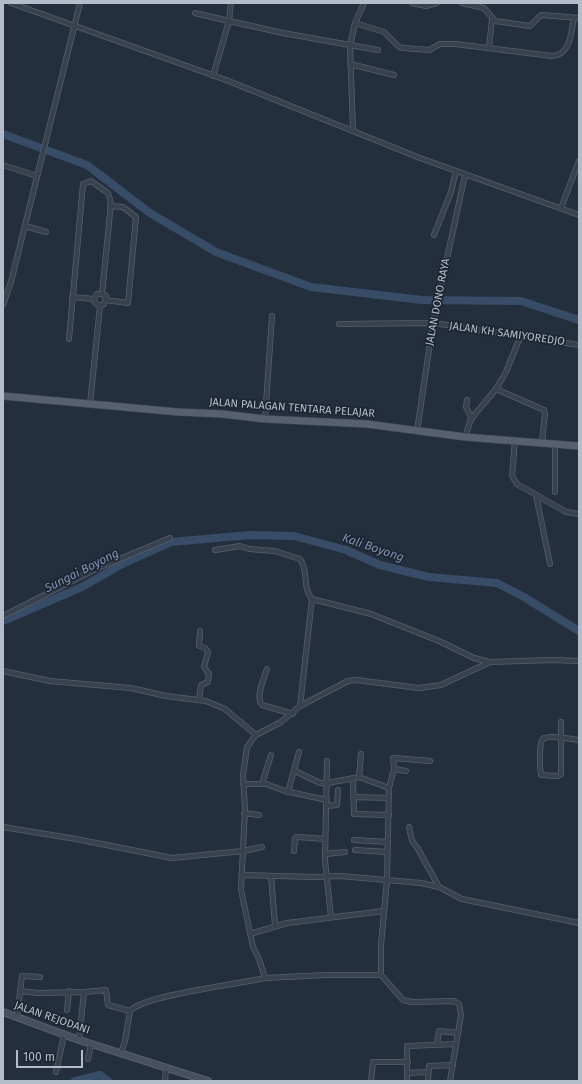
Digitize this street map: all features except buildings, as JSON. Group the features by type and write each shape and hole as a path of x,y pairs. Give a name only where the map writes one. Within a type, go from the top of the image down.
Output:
{"main road":[{"name":"JALAN PALAGAN TENTARA PELAJAR","path":"3,396 178,412 222,414 265,419 367,424 465,437 579,446"},
{"name":"JALAN REJODANI","path":"3,1012 64,1035 208,1081"}],"street":[{"path":"11,3 213,76 465,175 579,215"},
{"path":"3,305 11,282 80,3"},
{"path":"213,76 229,21 231,3"},
{"path":"353,131 350,46 355,23 364,3"},
{"path":"412,3 426,6 436,3"},
{"path":"462,3 484,8 492,20 489,47"},
{"path":"195,13 350,46 378,50"},
{"path":"355,23 384,32 399,47 402,48 429,50 440,44 489,47 559,56 566,50 576,18 541,15 538,16 532,25 528,26 492,20"},
{"path":"350,64 394,75"},
{"path":"561,208 579,161"},
{"path":"3,165 37,176"},
{"path":"434,235 451,192 456,171"},
{"name":"JALAN DONO RAYA","path":"417,431 433,323 465,175"},
{"path":"68,339 83,184 91,181 108,193 110,206 102,294"},
{"path":"105,300 128,303 136,217 123,207 110,206"},
{"path":"25,226 46,232"},
{"path":"94,299 97,294 102,294"},
{"path":"90,404 100,306 104,304 106,296 102,294"},
{"path":"72,297 94,299"},
{"path":"94,299 94,303 100,306"},
{"path":"265,419 272,316"},
{"name":"JALAN KH SAMIYOREDJO","path":"339,324 433,323 579,344"},
{"path":"465,437 472,419 496,389 506,372 521,335"},
{"path":"496,389 544,410 545,414 542,442"},
{"path":"467,400 466,407 472,419"},
{"path":"515,440 512,476 517,484 566,512 579,514"},
{"path":"555,445 555,492"},
{"path":"536,495 550,564"},
{"path":"3,616 96,569 170,538"},
{"path":"215,550 240,546 249,549 275,551 300,559 306,570 308,595 312,599 371,614 474,658 490,662 553,660 579,661"},
{"path":"300,706 312,599"},
{"path":"199,700 201,685 208,682 210,674 204,667 208,652 205,648 199,646 200,631"},
{"path":"265,978 253,947 240,890 244,813 243,775 247,747 256,736 293,714 300,706 348,681 356,680 419,688 442,685 490,662"},
{"path":"267,668 259,698 260,703 262,705 293,714"},
{"path":"3,671 50,681 131,688 166,696 199,700 225,709 256,736"},
{"path":"561,722 561,738 560,776 542,776 540,753 542,740 544,738 561,738 579,740"},
{"path":"288,792 299,752"},
{"path":"359,777 361,754"},
{"path":"262,784 271,755"},
{"path":"430,760 394,758 394,769 389,788 387,880 381,945 381,975 403,1000 412,1002 454,1001 459,1004 461,1015 450,1081"},
{"path":"327,761 328,783 325,854 331,917"},
{"path":"394,769 406,771"},
{"path":"295,771 320,783 328,783 359,777 389,788"},
{"path":"353,778 354,814 389,815"},
{"path":"244,784 262,784 288,792 327,800"},
{"path":"326,806 338,805 338,790"},
{"path":"353,797 389,798"},
{"path":"244,813 259,816"},
{"path":"3,827 76,839 172,858 243,851 262,847"},
{"path":"409,827 412,840 439,887"},
{"path":"294,851 295,838 297,837 325,838"},
{"path":"354,840 388,842"},
{"path":"355,850 387,852"},
{"path":"325,854 345,852"},
{"path":"240,875 340,876 422,883 439,887 462,899 579,923"},
{"path":"270,876 275,925"},
{"path":"250,934 275,925 384,911"},
{"path":"121,1053 125,1041 130,1011 140,1004 169,996 265,978 326,974 381,975"},
{"path":"17,1017 23,976 40,977"},
{"path":"20,991 38,993 106,990 108,1005 130,1011"},
{"path":"68,1010 69,991"},
{"path":"80,1040 84,992"},
{"path":"437,1044 438,1031 458,1033"},
{"path":"56,1072 64,1035"},
{"path":"88,1059 91,1043"},
{"path":"407,1081 407,1046 456,1044"},
{"path":"371,1081 373,1062 408,1062"},
{"path":"428,1081 428,1072 431,1065 453,1065"},
{"path":"165,1081 166,1068"},
{"path":"408,1073 428,1072"}],"waterway":[{"path":"3,134 87,165 150,213 216,252 311,287 422,300 521,301 579,320"},
{"name":"Kali Boyong","path":"3,621 82,587 124,563 171,542 250,535 294,536 346,550 380,565 429,577 497,583 524,597 579,631"},
{"name":"Kali Boyong","path":"75,1081 100,1075 108,1081"}],"water label":[{"name":"Sungai Boyong","path":"82,571"}]}
